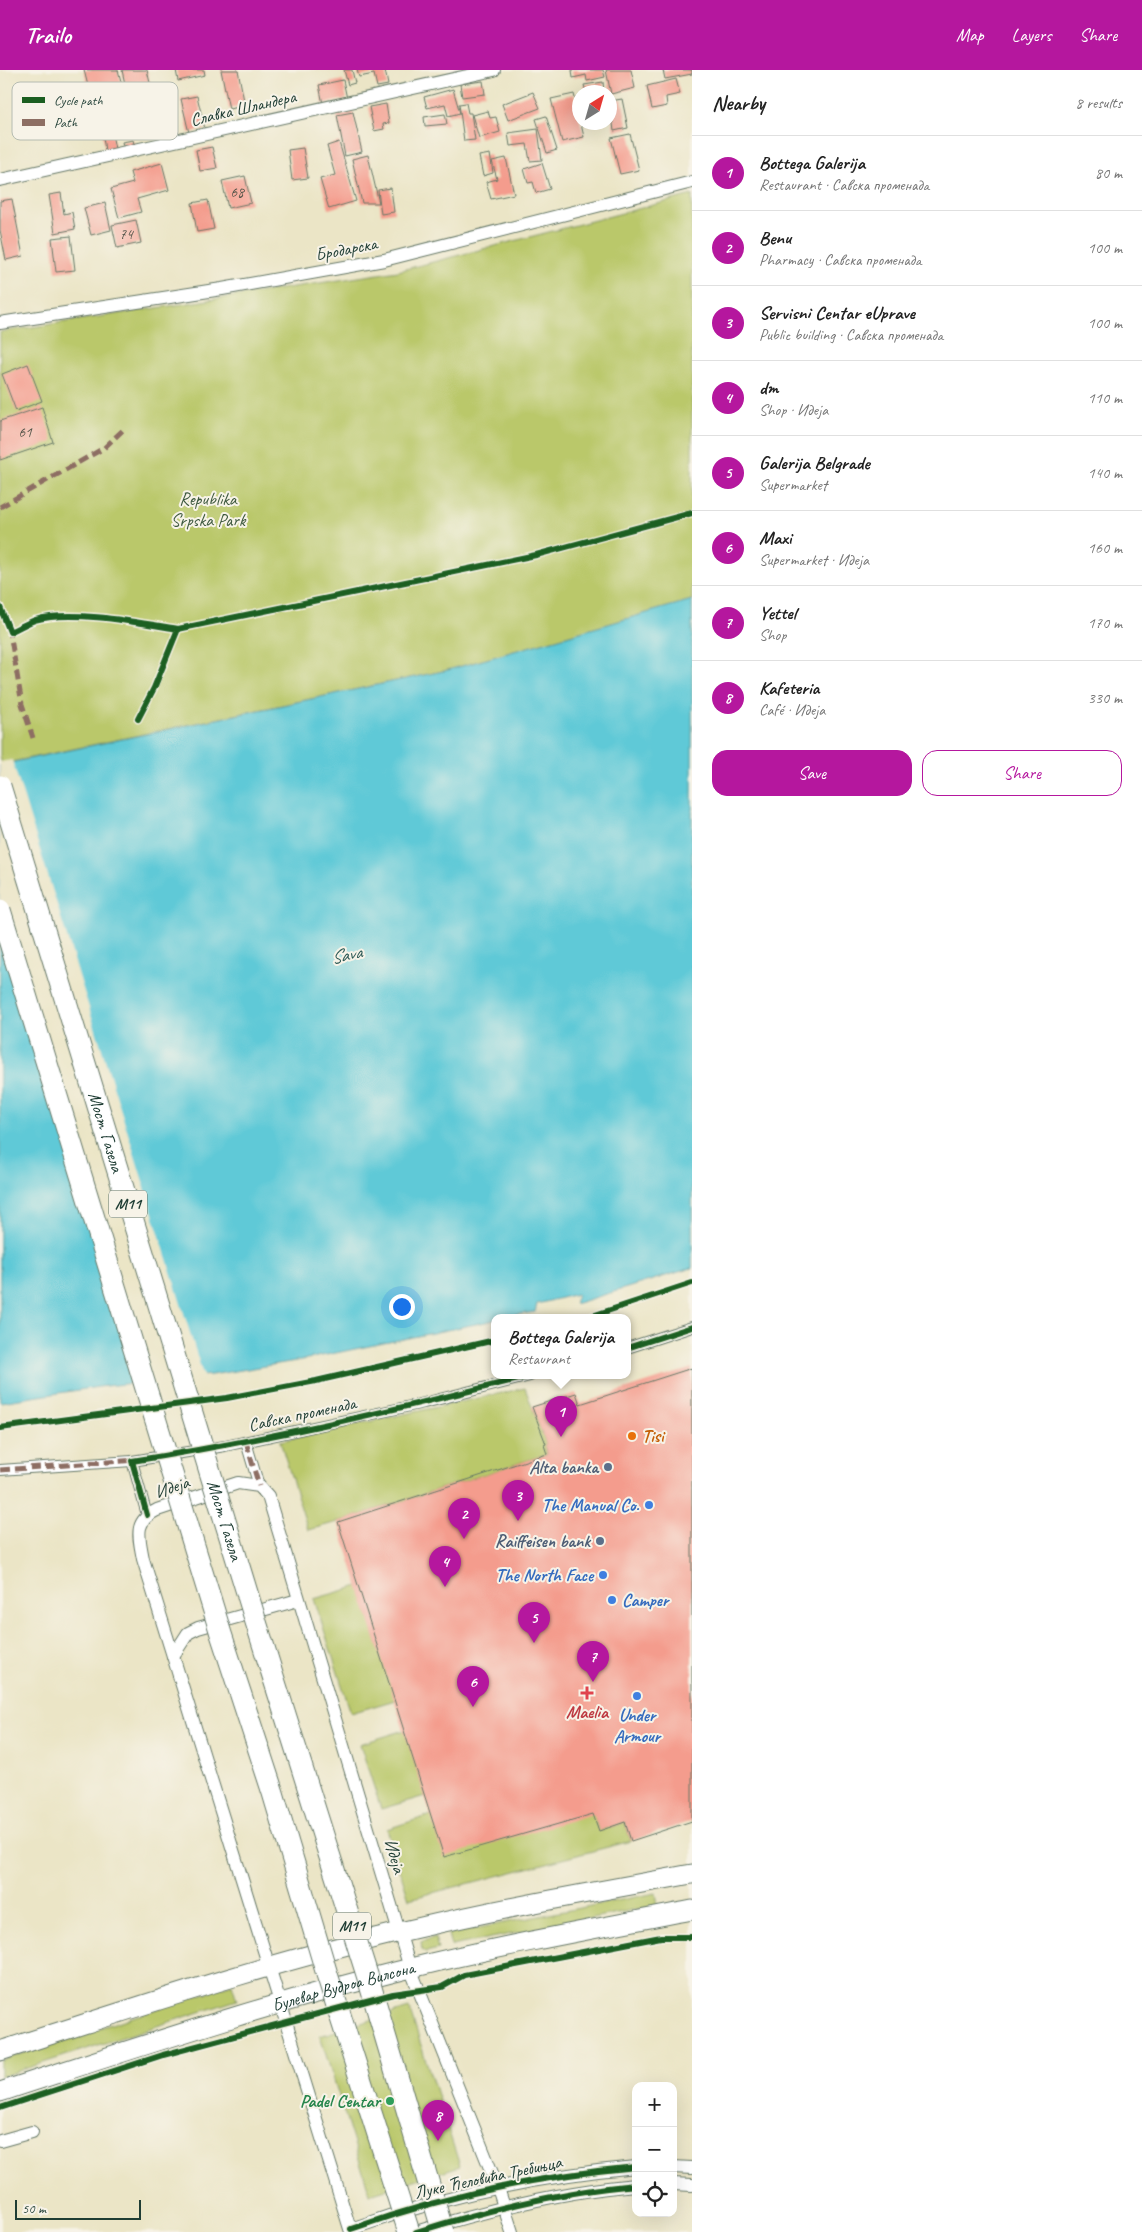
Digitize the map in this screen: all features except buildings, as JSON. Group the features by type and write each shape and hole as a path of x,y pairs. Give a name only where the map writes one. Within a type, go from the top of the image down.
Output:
{"highway":[{"name":"Мост Газела","path":"0,786 256,1622 366,1972 443,2232"},
{"name":"Мост Газела","path":"0,910 220,1634 273,1793 329,1980 410,2232"}],"main road":[{"name":"Булевар Вудроа Вилсона","path":"0,2051 268,1967 399,1932 524,1904 692,1874"},
{"name":"Булевар Вудроа Вилсона","path":"0,2092 280,2004 410,1968 577,1931 692,1910"}],"street":[{"name":"Славка Шландера","path":"0,180 494,70"},
{"name":"Бродарска","path":"0,323 222,289 384,260 692,182"},
{"path":"631,1347 692,1327"},
{"name":"Савска променада","path":"0,1470 132,1461 246,1442 424,1403 518,1379"},
{"name":"Савска променада","path":"246,1442 259,1486"},
{"path":"132,1461 147,1515"},
{"name":"Идеја","path":"351,2231 143,1559 138,1533 140,1524 147,1515 157,1510 238,1484 259,1486 268,1496 410,1968 498,2188 512,2232"},
{"path":"174,1656 188,1633 198,1628 298,1600"},
{"path":"0,2141 32,2132"},
{"name":"Луке Ћеловића Требињца","path":"351,2231 396,2213 498,2188 563,2174 632,2167"},
{"path":"677,2167 692,2168"},
{"path":"677,2184 692,2185"},
{"name":"Луке Ћеловића Требињца","path":"416,2232 459,2218 504,2208 598,2188 632,2185"}],"green space":[{"name":"Republika Srpska Park","path":"692,195 692,600 448,670 2,764 0,756 0,332 398,271"},
{"path":"525,1388 546,1444 544,1445 547,1454 308,1530 280,1441"},
{"path":"359,1586 395,1700 351,1713 314,1599"},
{"path":"405,1730 425,1796 381,1809 360,1744"},
{"path":"593,1814 599,1831 625,1822 631,1841 409,1899 387,1829 431,1815"},
{"path":"656,1893 658,1905 451,1946 448,1934"},
{"path":"435,1937 438,1949 426,1952 422,1950 421,1942"},
{"path":"232,1984 237,2000 0,2077 0,2061"},
{"name":"Padel Centar","path":"409,2008 460,2166 370,2194 320,2036"}],"water":[{"name":"Sava","path":"692,600 692,1268 574,1304 577,1294 537,1304 535,1312 491,1314 491,1321 302,1360 211,1375 105,1386 0,1402 0,765 448,670"}],"pier":[{"path":"12,760 204,1378 140,1385 0,917 0,762"}],"marked path":[{"path":"0,507 104,448 125,428"},
{"path":"9,627 22,704 33,738"},
{"path":"246,1442 259,1486"},
{"path":"0,1470 135,1460"}],"cycle path":[{"path":"178,629 536,555 692,513"},
{"path":"0,607 10,632 35,620 67,616 106,618 178,629 154,688 138,719"},
{"path":"598,1314 692,1283"},
{"path":"631,1347 692,1327"},
{"path":"0,1428 227,1398 316,1381 491,1341"},
{"path":"147,1515 132,1461 233,1444 332,1423 518,1379"},
{"path":"0,2108 163,2055 393,1994 442,1987 464,1975 661,1937 692,1937"},
{"path":"351,2229 386,2217 491,2189 563,2176 632,2167"},
{"path":"416,2232 524,2202 632,2185"}],"place":[{"name":"Tisi","path":"632,1436"},
{"name":"Bottega Galerija","path":"561,1437"},
{"name":"Alta banka","path":"608,1467"},
{"name":"The Manual Co.","path":"649,1505"},
{"name":"Servisni Centar eUprave","path":"518,1521"},
{"name":"Benu","path":"464,1539"},
{"name":"Raiffeisen bank","path":"600,1541"},
{"name":"The North Face","path":"603,1575"},
{"name":"dm","path":"445,1587"},
{"name":"Camper","path":"612,1600"},
{"name":"Galerija Belgrade","path":"534,1643"},
{"name":"Yettel","path":"593,1682"},
{"name":"Maelia","path":"587,1693"},
{"name":"Under Armour","path":"637,1696"},
{"name":"Maxi","path":"473,1707"},
{"name":"Padel Centar","path":"390,2101"},
{"name":"Kafeteria","path":"438,2141"}]}
